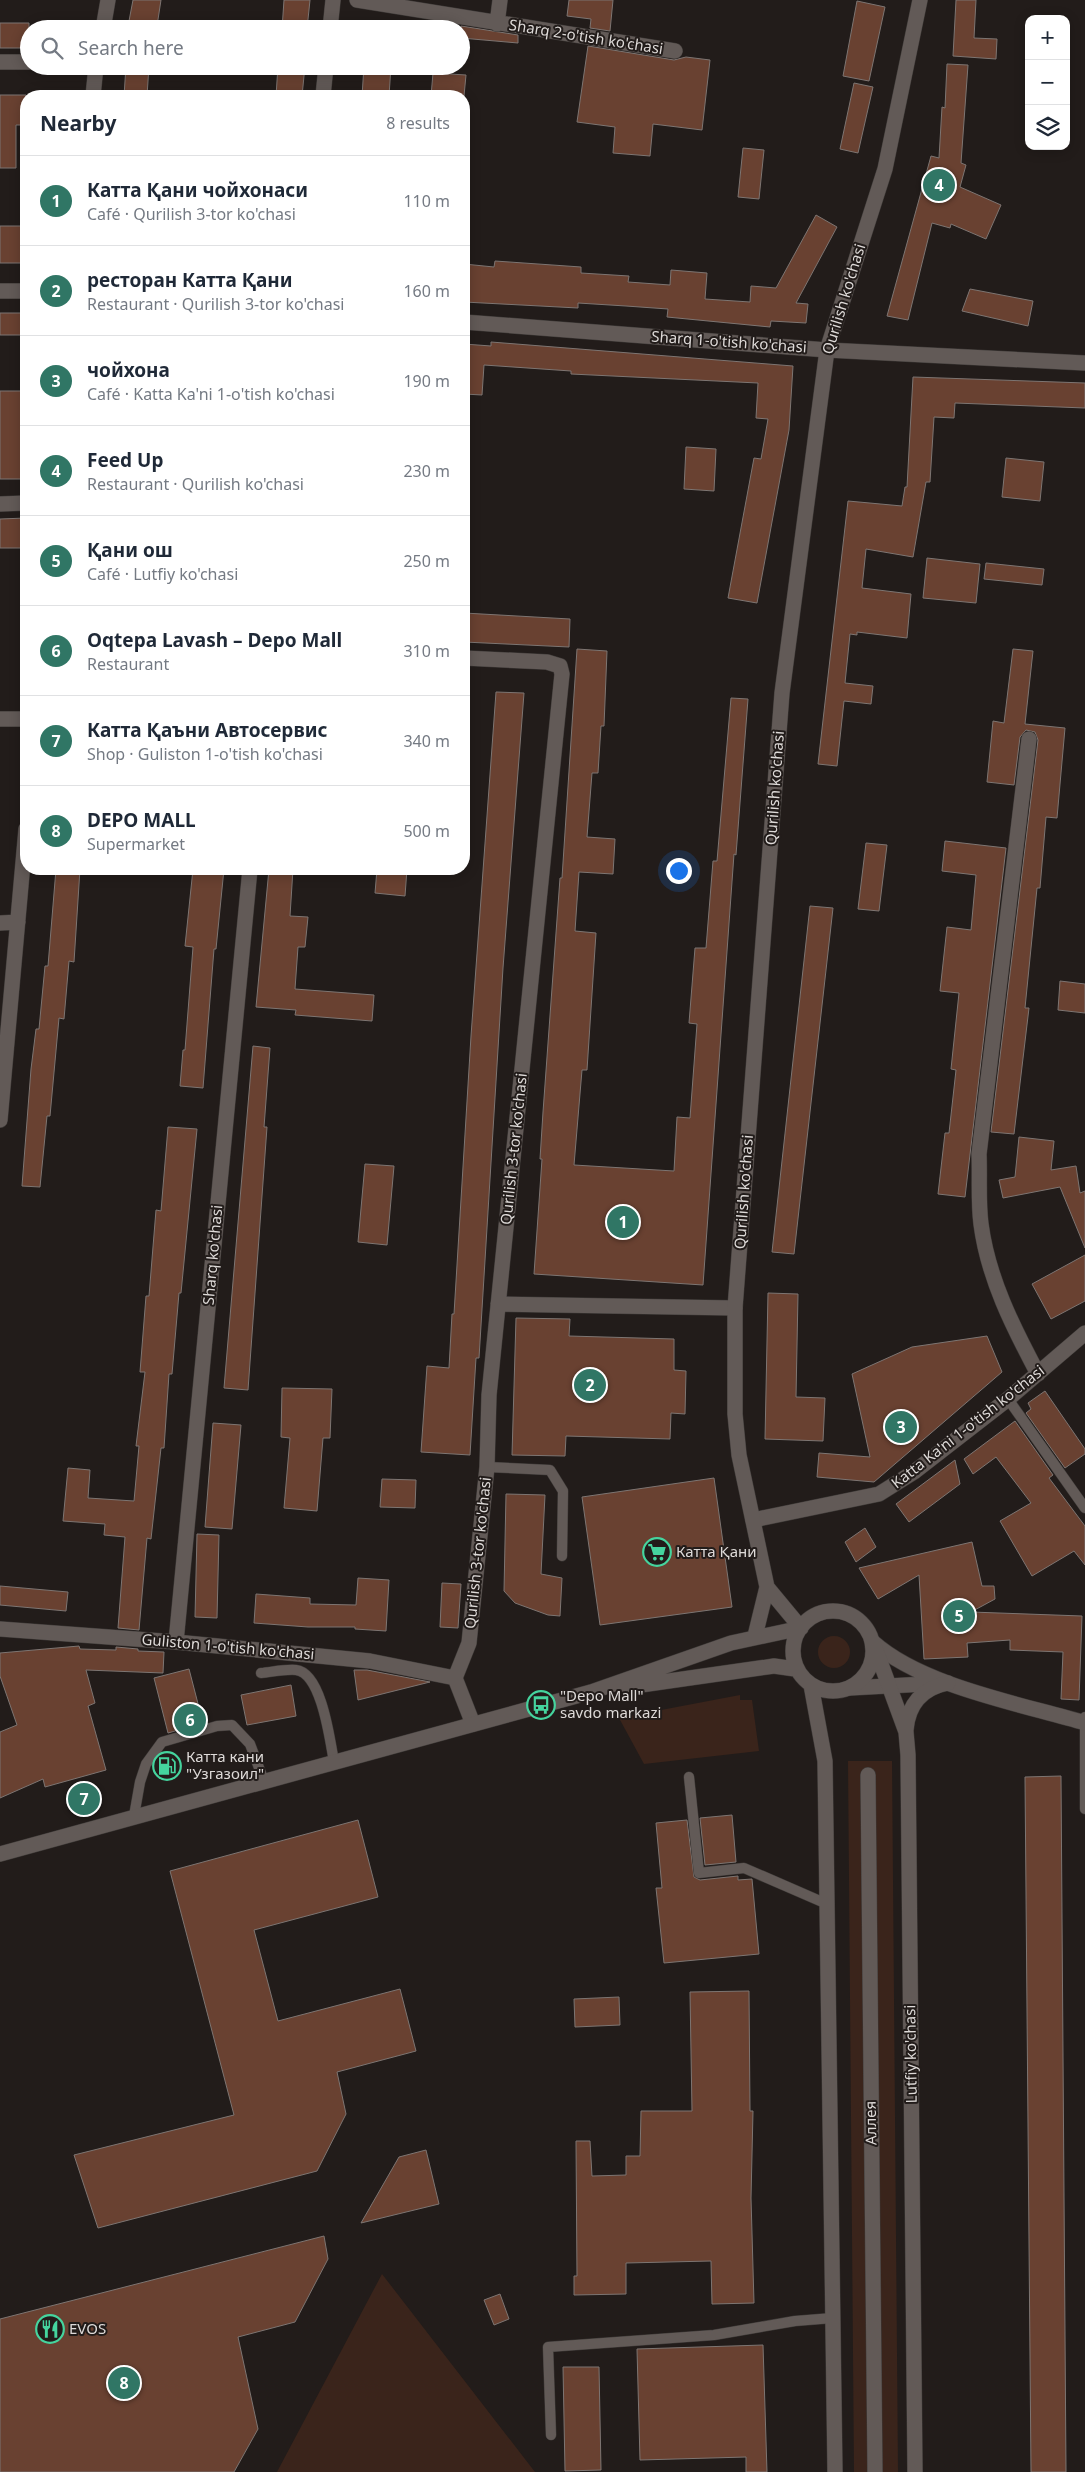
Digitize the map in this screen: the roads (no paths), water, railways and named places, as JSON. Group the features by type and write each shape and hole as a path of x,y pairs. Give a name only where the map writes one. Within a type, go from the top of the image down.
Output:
{"street":[{"path":"105,20 108,0"},
{"path":"331,20 333,0"},
{"name":"Sharq 2-o'tish ko'chasi","path":"357,0 497,24 675,51"},
{"name":"Sharq 2-o'tish ko'chasi","path":"497,24 500,0"},
{"name":"Qurilish ko'chasi","path":"801,1628 768,1587 739,1455 735,1414 735,1308 782,693 827,350 885,169 920,0"},
{"path":"0,62 20,62"},
{"path":"94,90 95,75"},
{"path":"324,90 325,75"},
{"path":"0,291 20,291"},
{"name":"Sharq 1-o'tish ko'chasi","path":"470,322 827,350 1085,363"},
{"path":"0,504 20,504"},
{"name":"Qurilish 3-tor ko'chasi","path":"455,1678 469,1643 487,1467 489,1395 562,674 560,666 548,662 470,658"},
{"path":"0,719 20,719"},
{"path":"1029,739 979,1154 981,1224 994,1281 1016,1332 1038,1374"},
{"path":"0,1120 22,875"},
{"name":"Sharq ko'chasi","path":"176,1642 249,875"},
{"path":"0,922 18,922"},
{"path":"498,1304 735,1308"},
{"name":"Katta Ka'ni 1-o'tish ko'chasi","path":"753,1520 879,1494 914,1472 1008,1399 1085,1333"},
{"name":"Qurilish ko'chasi","path":"755,1636 768,1587"},
{"path":"795,1669 794,1646 801,1628 809,1619 821,1613 840,1611 852,1615 863,1624 873,1642 901,1663 948,1683 1085,1721"},
{"path":"0,1854 591,1692 755,1636 801,1628"},
{"name":"Guliston 1-o'tish ko'chasi","path":"0,1629 176,1642 370,1661 455,1678"},
{"path":"850,1688 861,1680 870,1669 874,1656 873,1642"},
{"name":"Lutfiy ko'chasi","path":"873,1642 906,1732 915,2472"},
{"path":"591,1692 774,1666 795,1669 811,1685 830,1692 850,1688 948,1683"},
{"path":"455,1678 473,1724"},
{"path":"906,1732 909,1714 917,1699 930,1689 948,1683"},
{"path":"811,1685 824,1747 835,2472"},
{"name":"Аллея","path":"868,1774 875,2472"}],"lane":[{"path":"1008,1399 1085,1508"},
{"path":"487,1467 550,1470 563,1491 562,1556"},
{"path":"261,1673 297,1670 312,1680 322,1705 334,1762"},
{"path":"1085,1721 1085,1809"},
{"path":"134,1816 140,1782 146,1764 162,1742 217,1726 232,1725 250,1744 264,1781"},
{"path":"689,1777 699,1873 744,1868 827,1904"},
{"path":"551,2435 548,2347 714,2336 785,2323 833,2318"}],"place":[{"name":"Feed Up","path":"939,185"},
{"name":"Катта Қани чойхонаси","path":"623,1222"},
{"name":"ресторан Катта Қани","path":"590,1385"},
{"name":"чойхона","path":"901,1427"},
{"name":"Катта Қани","path":"657,1552"},
{"name":"Қани ош","path":"959,1616"},
{"name":"\"Depo Mall\" savdo markazi","path":"541,1705"},
{"name":"Oqtepa Lavash – Depo Mall","path":"190,1720"},
{"name":"Катта кани \"Узгазоил\"","path":"167,1766"},
{"name":"Катта Қаъни Автосервис","path":"84,1799"},
{"name":"EVOS","path":"50,2329"},
{"name":"DEPO MALL","path":"124,2383"}]}
